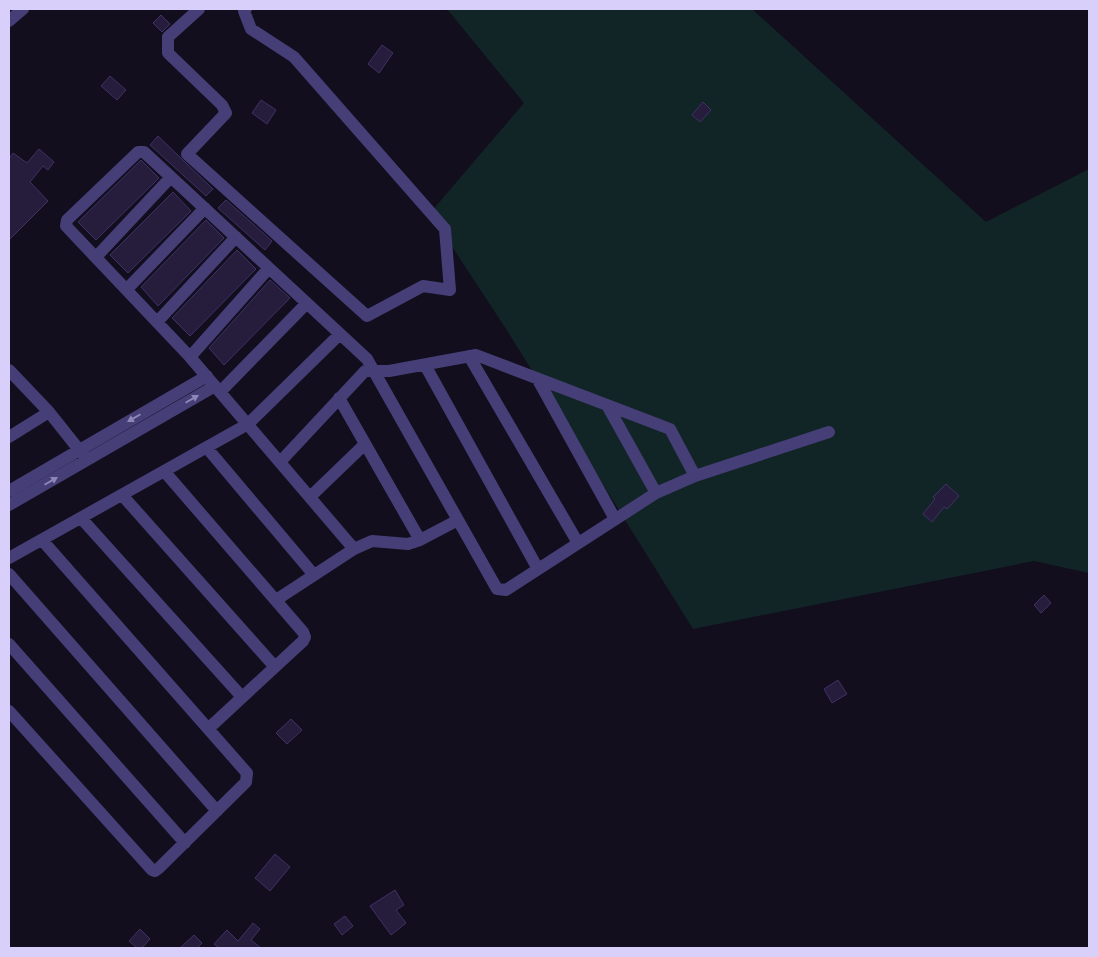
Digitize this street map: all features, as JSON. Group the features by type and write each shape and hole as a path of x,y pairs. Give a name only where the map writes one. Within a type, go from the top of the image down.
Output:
{"street":[{"path":"9,21 24,9"},
{"path":"200,9 168,37 168,53 222,105 226,113 187,154 367,316 422,286 450,290 445,230 294,57 251,29 244,11 246,9"},
{"path":"354,549 158,321 66,226 67,220 138,152 144,152 367,359 497,588 506,590 656,493 696,476 829,432"},
{"path":"96,257 171,177"},
{"path":"127,289 205,208"},
{"path":"158,321 236,238"},
{"path":"190,357 269,268"},
{"path":"9,491 83,455 214,385 307,304"},
{"path":"9,558 248,424 340,334"},
{"path":"280,462 364,372 389,371 476,355 670,430 696,476"},
{"path":"469,356 578,543"},
{"path":"425,364 538,569"},
{"path":"9,370 49,412 83,455"},
{"path":"537,378 615,519"},
{"path":"339,398 420,540"},
{"path":"607,405 656,493"},
{"path":"9,437 49,412"},
{"path":"310,497 365,444"},
{"path":"206,448 314,575"},
{"path":"9,505 83,455"},
{"path":"164,472 276,600 303,632 305,637 304,641 208,729"},
{"path":"122,495 275,667"},
{"path":"81,518 242,697"},
{"path":"276,600 354,549 372,541 408,544 420,540 458,520"},
{"path":"9,711 152,870 159,868 246,782 246,773 42,540"},
{"path":"9,574 217,811"},
{"path":"9,644 185,842"}],"green space":[{"path":"447,9 752,9 986,222 1089,169 1089,573 1034,561 693,629 508,332 430,213 524,103"}],"building":[{"path":"161,15 170,24 162,32 153,23"},
{"path":"382,45 393,53 379,73 368,64"},
{"path":"110,76 126,90 117,100 101,86"},
{"path":"261,100 276,110 267,124 252,113"},
{"path":"703,102 711,110 700,122 692,115"},
{"path":"158,136 213,189 206,196 150,145"},
{"path":"39,149 54,162 48,170 43,166 30,182 48,201 9,240 9,159 13,153 27,163"},
{"path":"141,160 159,178 96,240 78,222"},
{"path":"173,192 191,211 128,273 110,255"},
{"path":"226,200 272,241 265,250 218,208"},
{"path":"206,220 224,238 158,306 141,287"},
{"path":"237,250 256,269 190,336 172,318"},
{"path":"270,280 290,298 224,365 209,348"},
{"path":"946,484 959,496 947,509 944,507 932,522 923,514 935,499 933,497"},
{"path":"1044,595 1051,603 1041,613 1034,605"},
{"path":"838,680 847,694 832,703 824,689"},
{"path":"291,719 302,730 287,744 276,733"},
{"path":"275,854 290,867 270,891 255,878"},
{"path":"395,890 404,905 396,910 406,923 391,935 370,906"},
{"path":"345,916 353,926 342,935 334,924"},
{"path":"253,923 260,929 251,940 261,948 219,948 214,944 227,930 238,941"},
{"path":"140,929 150,939 142,948 137,948 129,941"},
{"path":"194,935 202,943 197,948 180,948"}]}
